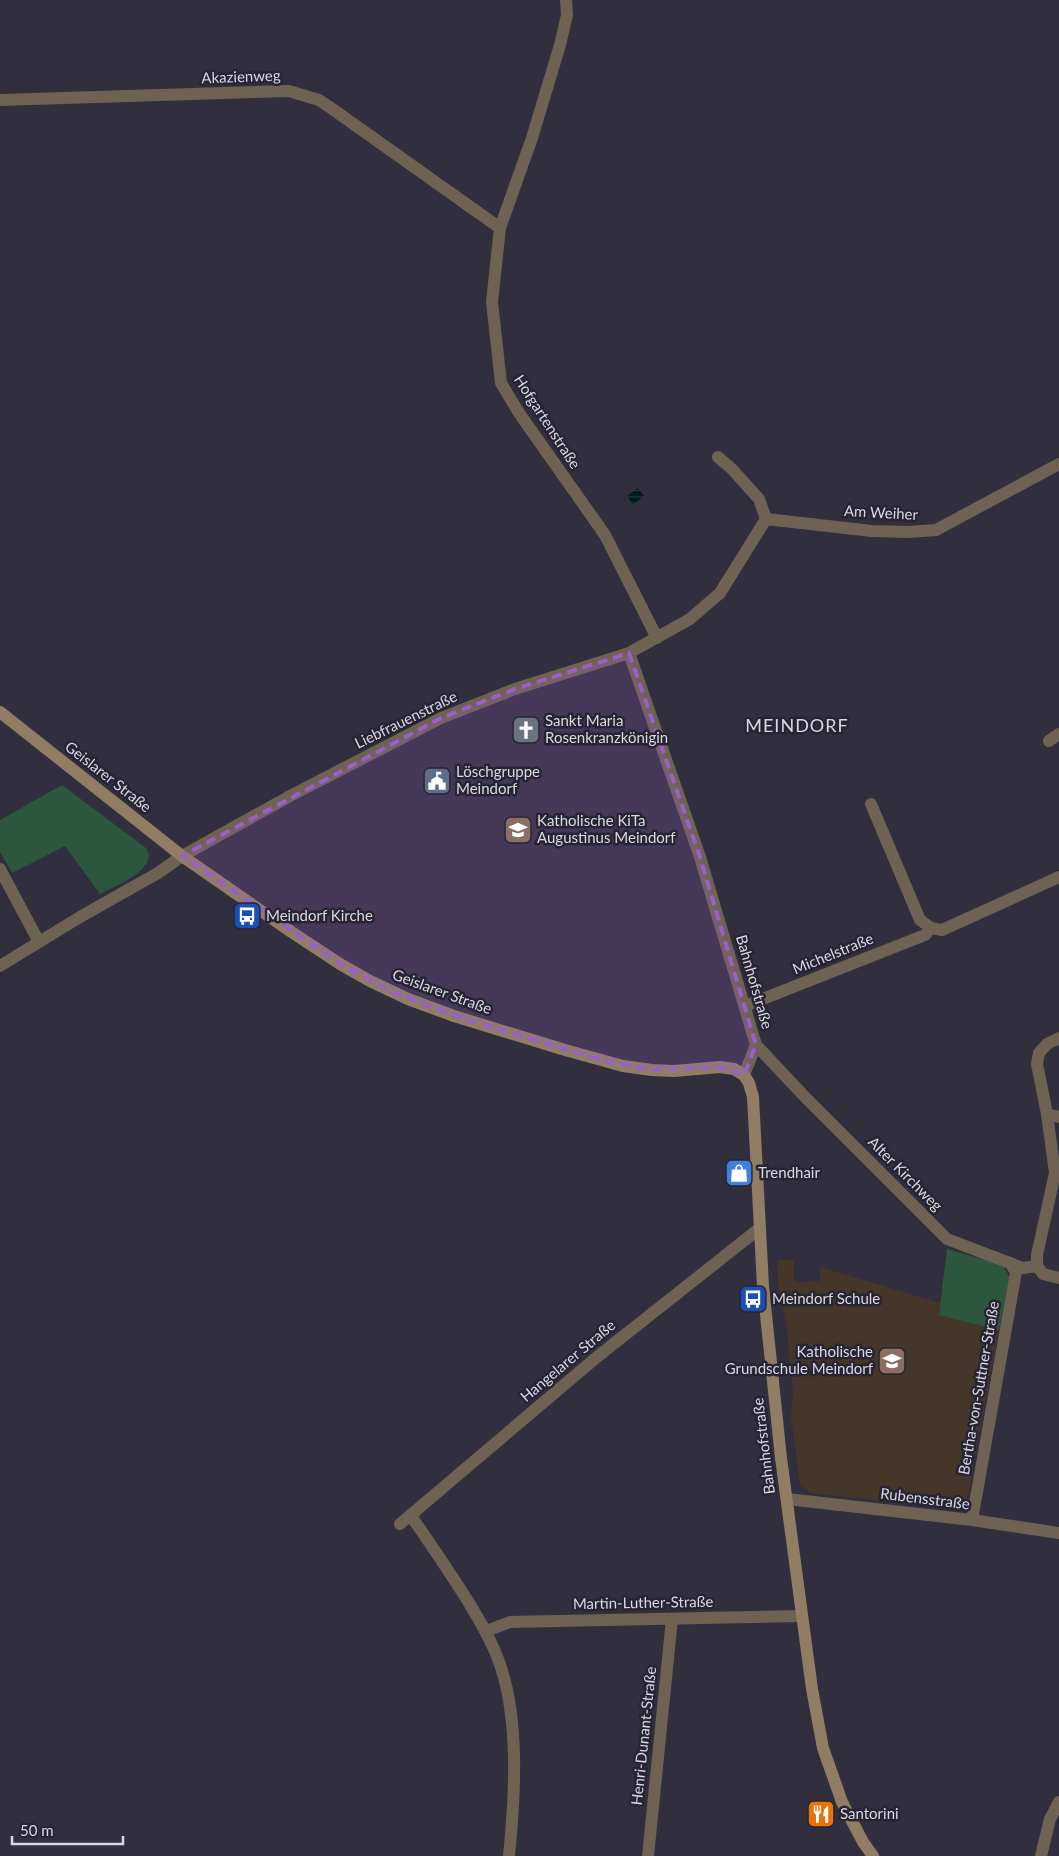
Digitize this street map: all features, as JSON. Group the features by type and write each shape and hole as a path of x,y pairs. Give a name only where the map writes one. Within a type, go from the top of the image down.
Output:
{"main road":[{"name":"Geislarer Straße","path":"0,712 182,856 340,964 370,981 408,999 476,1023 623,1066 674,1071 720,1067 734,1069 744,1075"},
{"name":"Bahnhofstraße","path":"744,1075 753,1097 763,1286 781,1458 812,1689 823,1748 842,1802 863,1842 873,1856"}],"street":[{"name":"Hofgartenstraße","path":"566,0 567,15 560,45 532,138 500,228 492,302 500,383 605,535 657,638"},
{"name":"Akazienweg","path":"0,100 289,91 325,104 500,228"},
{"path":"718,456 759,499 766,518"},
{"name":"Am Weiher","path":"766,518 872,531 908,532 936,530 1059,464"},
{"name":"Liebfrauenstraße","path":"0,966 158,873 182,856 290,796 441,718 515,689 629,653 690,619 720,593 766,518"},
{"name":"Bahnhofstraße","path":"629,653 700,856 756,1045 744,1075"},
{"path":"871,804 920,920 931,928"},
{"path":"0,869 39,942"},
{"name":"Michelstraße","path":"745,1006 925,935 931,928 942,930 1059,877"},
{"path":"1037,1266 1037,1255 1055,1173 1053,1115 1037,1064 1039,1053 1047,1044 1059,1038"},
{"name":"Alter Kirchweg","path":"756,1045 947,1239 1023,1268 1037,1266 1043,1274 1059,1278"},
{"name":"Hangelarer Straße","path":"400,1524 597,1357 760,1228"},
{"name":"Bertha-von-Suttner-Straße","path":"972,1520 1016,1272 1010,1263"},
{"name":"Rubensstraße","path":"787,1499 972,1520 1059,1533"},
{"path":"411,1516 444,1563 486,1631 499,1660 508,1698 513,1738 509,1856"},
{"name":"Martin-Luther-Straße","path":"486,1631 510,1622 802,1616"},
{"name":"Henri-Dunant-Straße","path":"648,1856 672,1619"},
{"path":"1041,1856 1050,1819 1059,1802"}],"highlighted area":[{"path":"629,653 700,857 756,1045 744,1075 720,1067 652,1070 604,1061 454,1016 394,993 340,964 182,856 441,718 515,689"}],"shaded area":[{"path":"638,488 644,496 633,505 627,496"},
{"name":"Katholische Grundschule Meindorf","path":"947,1249 1009,1277 965,1510 810,1493 800,1484 791,1418 793,1392 787,1329 778,1286 777,1260 794,1260 794,1282 820,1281 820,1267 940,1303"}],"green space":[{"path":"62,785 146,848 149,856 142,870 100,894 65,846 12,873 0,852 0,820"},
{"path":"947,1249 1003,1265 1009,1277 999,1330 939,1315"}],"place":[{"name":"Sankt Maria Rosenkranzkönigin","path":"526,730"},
{"name":"Löschgruppe Meindorf","path":"437,781"},
{"name":"Katholische KiTa Augustinus Meindorf","path":"518,830"},
{"name":"Meindorf Kirche","path":"247,916"},
{"name":"Trendhair","path":"739,1173"},
{"name":"Meindorf Schule","path":"753,1299"},
{"name":"Katholische Grundschule Meindorf","path":"892,1361"},
{"name":"Santorini","path":"821,1814"}],"district":[{"name":"MEINDORF","path":"797,726"}]}
